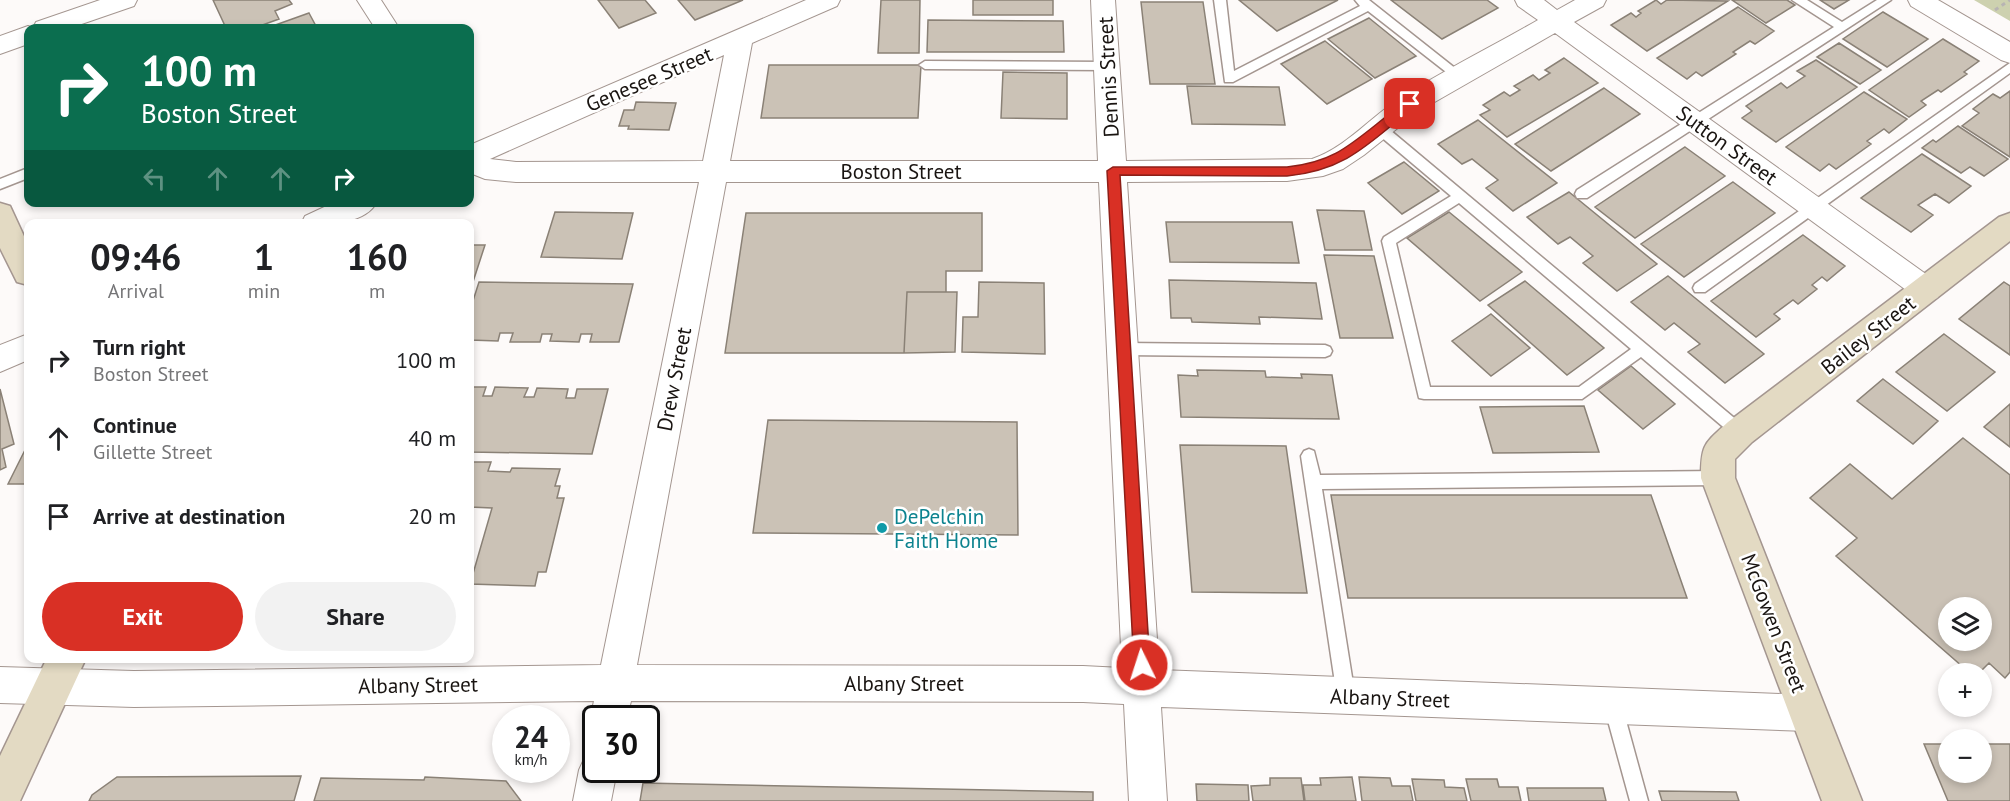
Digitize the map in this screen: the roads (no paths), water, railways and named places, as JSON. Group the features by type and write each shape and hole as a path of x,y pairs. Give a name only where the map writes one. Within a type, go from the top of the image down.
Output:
{"street":[{"path":"56,24 125,0"},
{"path":"369,0 384,24"},
{"name":"Dennis Street","path":"1103,0 1149,801"},
{"name":"Sutton Street","path":"1527,0 1927,290"},
{"name":"Boston Street","path":"474,161 485,169 516,172 1287,171 1313,169 1333,162 1354,148 1410,104 1594,0"},
{"path":"1920,0 2010,54"},
{"name":"Genesee Street","path":"474,156 740,40 816,2"},
{"path":"0,45 24,36"},
{"name":"Drew Street","path":"612,705 740,40"},
{"path":"326,219 352,207"},
{"path":"0,214 3,225 24,265"},
{"name":"Bailey Street","path":"1728,452 2010,225"},
{"path":"0,359 24,349"},
{"name":"McGowen Street","path":"1728,452 1808,713 1842,801"},
{"path":"0,800 61,673"},
{"name":"Albany Street","path":"0,685 61,673 134,689 617,683 1083,684 1808,713"},
{"path":"592,801 595,783"}],"lane":[{"path":"1220,0 1229,79 1365,3 1459,76"},
{"path":"1798,0 1842,27"},
{"path":"1582,194 1885,0"},
{"path":"926,64 1108,66"},
{"path":"1700,288 2010,68"},
{"path":"1379,128 1641,349 1728,452"},
{"path":"0,184 24,175"},
{"path":"1459,197 1389,241 1424,393 1582,393 1641,349"},
{"path":"1123,349 1325,351"},
{"path":"1313,482 1728,452"},
{"path":"1309,456 1346,696"},
{"path":"1613,706 1639,801"}],"place":[{"name":"DePelchin Faith Home","path":"882,528"}]}
